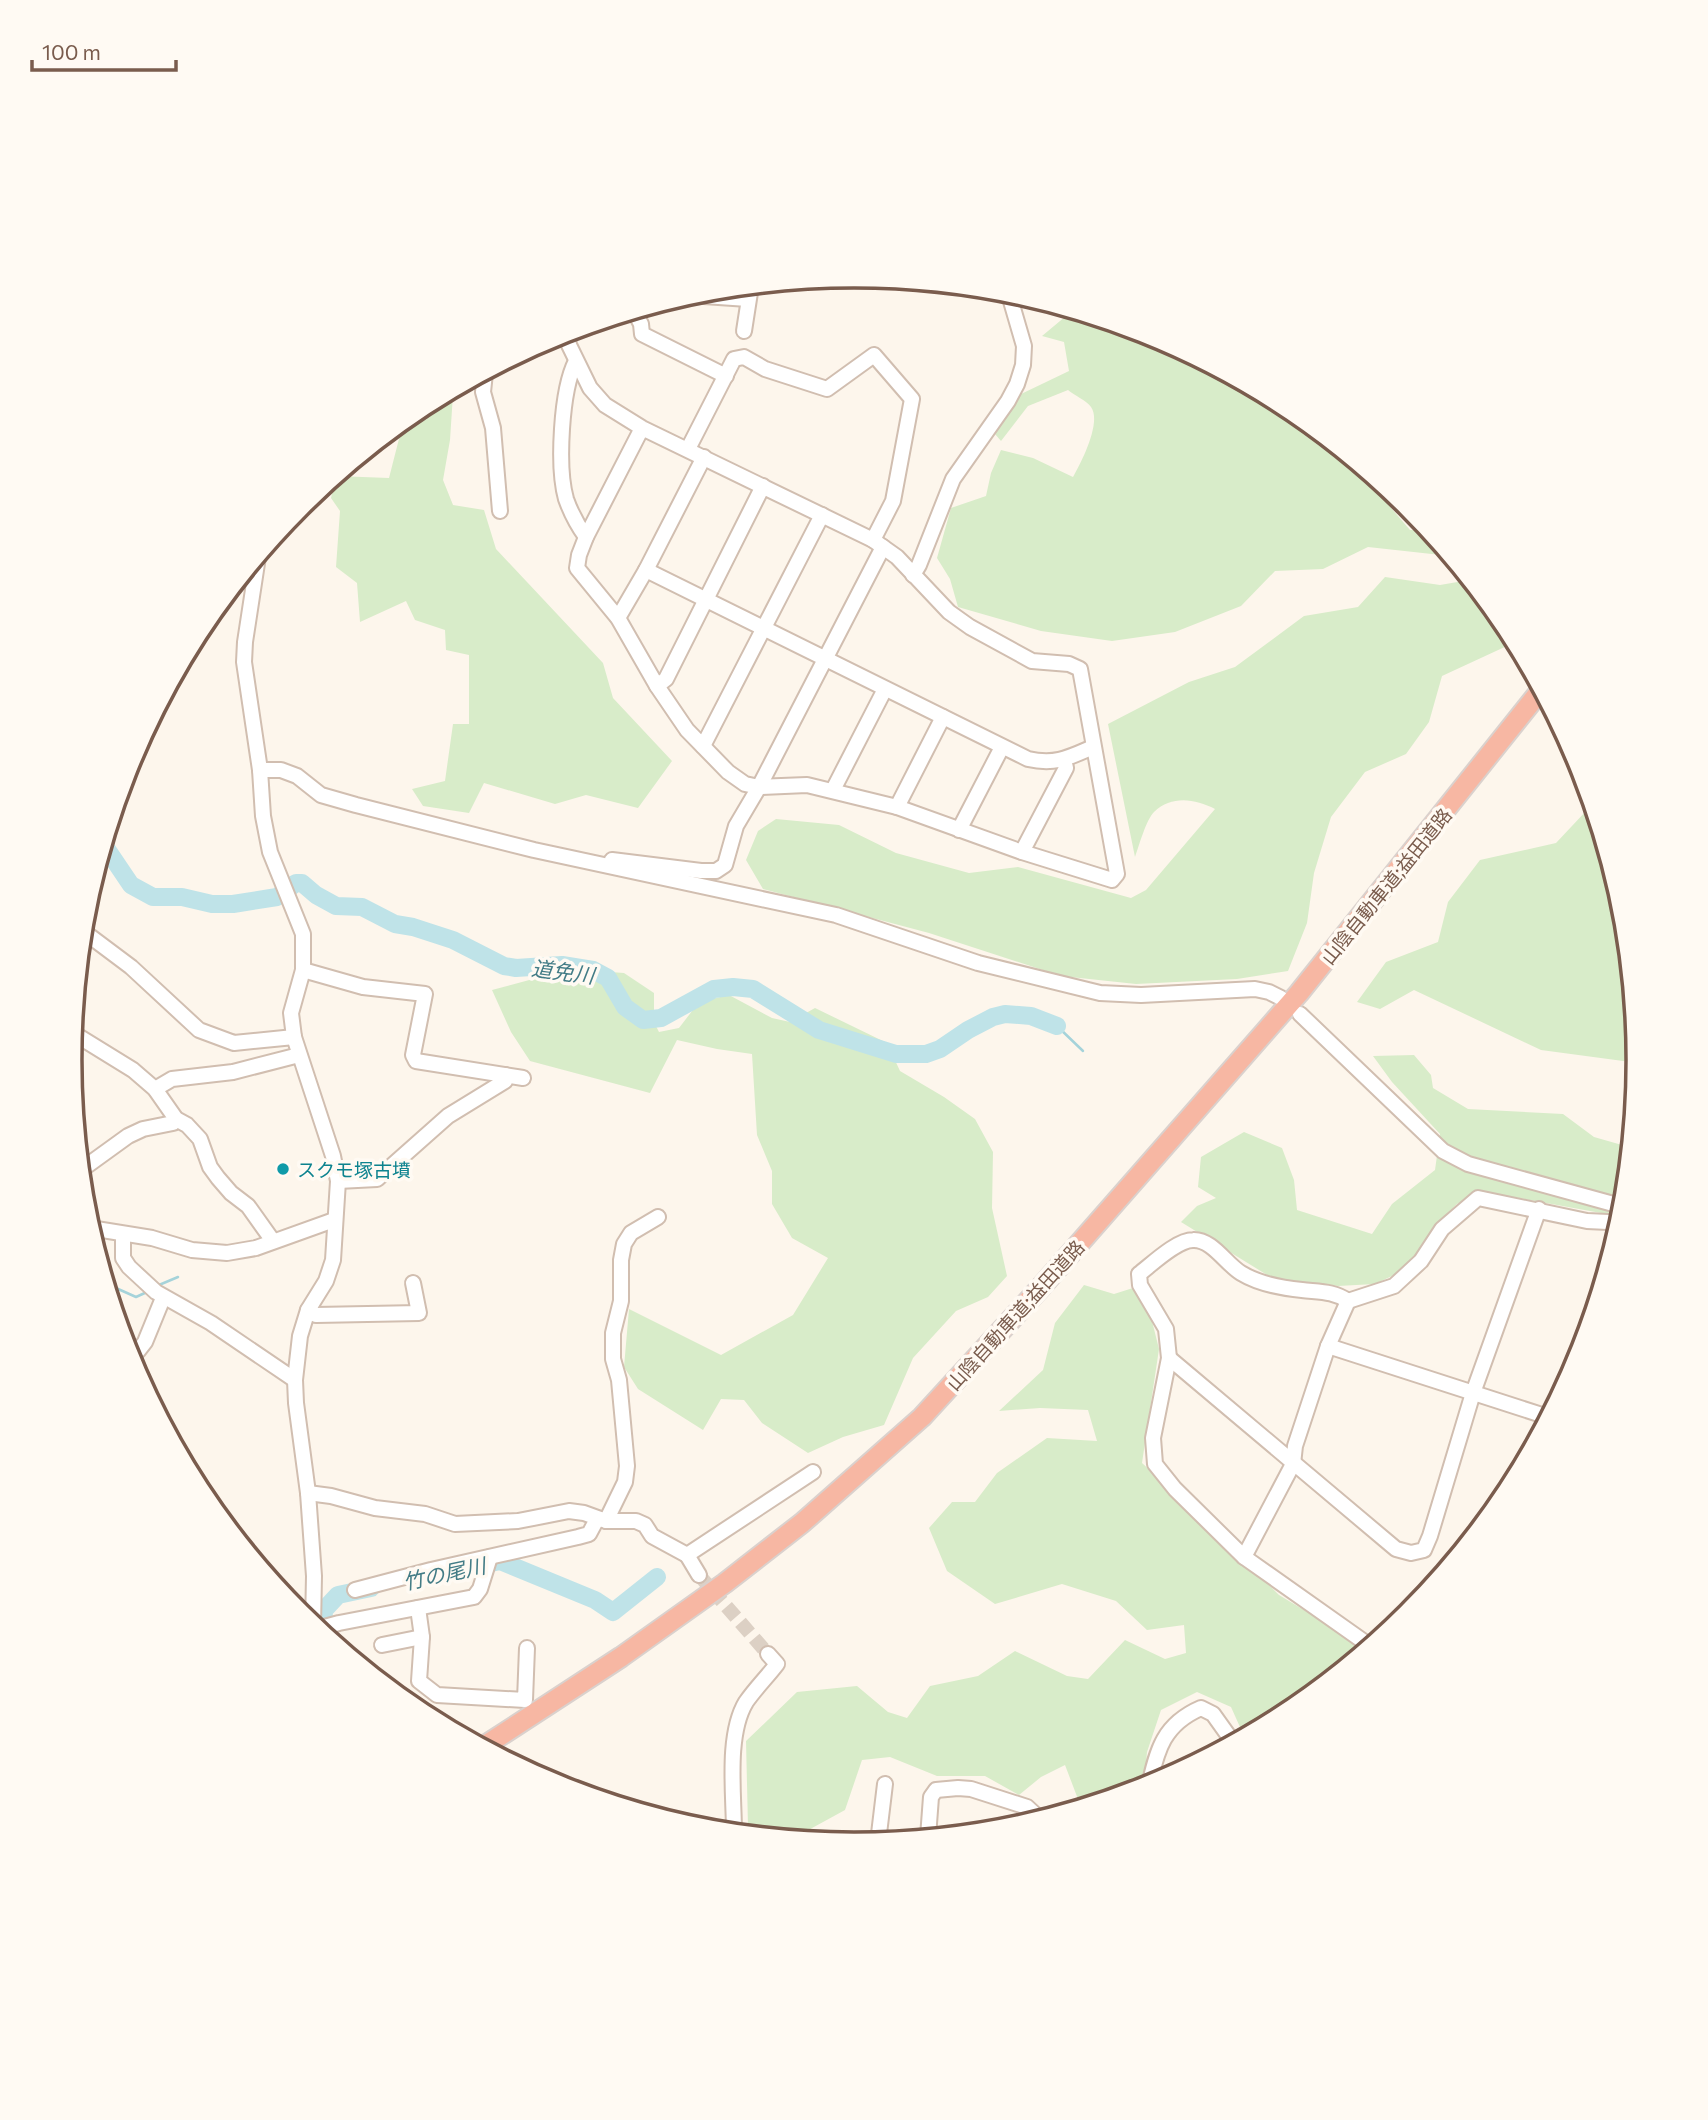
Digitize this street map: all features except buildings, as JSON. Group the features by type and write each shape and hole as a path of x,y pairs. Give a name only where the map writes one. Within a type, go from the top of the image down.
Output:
{"highway":[{"name":"山陰自動車道;益田道路","path":"492,1741 621,1657 725,1583 812,1515 922,1417 1033,1296 1299,993 1535,698"}],"street":[{"path":"744,331 750,296"},
{"path":"913,575 953,479 1008,401 1017,383 1023,365 1024,346 1012,305"},
{"path":"638,320 642,334 726,376"},
{"path":"570,343 590,388 605,405 642,428 878,544 897,557 949,611 970,627 1032,661 1069,664 1080,669 1117,874 1112,880 1022,852 897,807 833,790 807,785 759,787 745,784 703,746 687,730 657,686 618,618 577,568 586,537 642,428"},
{"path":"606,866 614,859 701,871 716,871 725,865 736,825 759,787 825,659 878,544 893,501 912,399 874,355 827,389 765,369 744,356 734,359 688,449"},
{"path":"576,361 570,373 566,396 562,466 566,498 578,527 586,537"},
{"path":"484,384 483,392 493,428 500,510"},
{"path":"618,618 704,457"},
{"path":"657,686 666,679 763,486"},
{"path":"703,746 822,515"},
{"path":"646,570 1028,760 1047,763 1064,760 1093,747"},
{"path":"255,574 244,662 260,770 266,837 282,886 303,934 303,970 291,1013 294,1037 333,1156 338,1181 333,1260 326,1281 309,1310 300,1336 295,1380 308,1493 315,1612"},
{"path":"833,790 885,689"},
{"path":"897,807 943,717"},
{"path":"959,830 1002,747"},
{"path":"1022,852 1066,768 1064,760"},
{"path":"260,770 281,770 297,776 321,795 534,850 836,915 978,963 1100,993 1141,995 1255,989 1281,998"},
{"path":"92,938 131,967 199,1030 234,1042 294,1037"},
{"path":"303,970 363,987 425,994 412,1055 416,1061 523,1078"},
{"path":"1300,1014 1443,1151 1468,1164 1612,1204"},
{"path":"83,1039 133,1070 155,1089 176,1119 187,1125 200,1139 210,1167 231,1193 248,1206 273,1241"},
{"path":"155,1089 172,1079 233,1072 299,1055"},
{"path":"338,1181 377,1179 448,1116 505,1081 505,1075"},
{"path":"89,1164 128,1136 143,1129 173,1123 176,1119"},
{"path":"1244,1558 1293,1464 1295,1446 1328,1346 1348,1301 1394,1286 1421,1261 1442,1228 1478,1198 1587,1221 1608,1222"},
{"path":"1169,1358 1396,1549 1410,1553 1424,1550 1473,1393 1539,1209"},
{"path":"355,1590 578,1538 589,1534 602,1520 625,1482 627,1466 619,1380 613,1359 613,1333 621,1301 621,1260 624,1244 631,1233 659,1217"},
{"path":"102,1230 152,1238 192,1250 227,1253 256,1248 334,1220"},
{"path":"123,1235 123,1258 129,1268 163,1298 211,1323 295,1380"},
{"path":"1348,1301 1338,1293 1265,1284 1240,1273 1207,1243 1195,1239 1184,1242 1139,1274 1140,1284 1166,1329 1169,1358 1153,1438 1155,1464 1175,1489 1244,1558 1362,1641"},
{"path":"309,1310 316,1315 419,1313 413,1283"},
{"path":"139,1350 145,1342 163,1298"},
{"path":"1328,1346 1539,1414"},
{"path":"687,1555 813,1472"},
{"path":"308,1493 375,1508 425,1514 455,1524 518,1521 569,1511 602,1520 636,1521 645,1525 652,1536 687,1555 699,1575"},
{"path":"326,1622 474,1597 480,1589 490,1557"},
{"path":"418,1608 422,1637 419,1681 437,1695 524,1700 527,1648"},
{"path":"382,1645 422,1637"},
{"path":"734,1822 734,1747 737,1726 746,1704 778,1664 768,1654"},
{"path":"1152,1772 1156,1752 1175,1723 1187,1714 1201,1708 1213,1714 1228,1735"},
{"path":"879,1831 885,1784"},
{"path":"929,1828 931,1797 936,1790 958,1787 971,1789 1031,1811"}],"green space":[{"path":"1064,318 1149,347 1240,392 1283,418 1363,480 1437,555 1368,547 1323,569 1275,571 1241,606 1175,632 1112,641 1041,631 958,607 950,579 937,558 951,508 986,496 991,473 1001,450 1033,458 1073,477 1089,442 1094,414 1087,403 1068,390 1028,406 1001,441 995,434 1019,395 1069,371 1064,342 1042,336"},
{"path":"453,401 450,440 443,480 453,505 484,510 496,549 603,663 613,698 672,761 638,808 586,795 555,804 484,783 469,813 423,806 412,789 445,781 453,724 469,724 469,655 446,650 445,630 415,620 406,601 360,622 357,583 336,567 340,511 331,498 332,492 349,477 389,478 400,437"},
{"path":"1385,577 1440,585 1459,582 1505,647 1442,676 1429,722 1406,754 1365,772 1331,817 1314,873 1307,923 1288,971 1237,979 1136,984 1061,976 929,933 763,889 746,860 758,831 776,819 839,825 896,853 969,873 1018,867 1131,898 1146,890 1215,809 1184,800 1161,807 1148,821 1135,857 1108,724 1189,682 1235,667 1304,616 1358,607"},
{"path":"1585,812 1611,909 1619,959 1626,1061 1541,1050 1414,990 1380,1009 1357,1002 1386,962 1438,942 1448,902 1480,860 1556,843"},
{"path":"570,969 624,973 654,993 654,1022 659,1032 679,1028 699,1002 729,995 772,1018 790,1022 815,1008 887,1043 900,1071 975,1119 993,1152 992,1208 1007,1276 988,1297 956,1311 913,1358 884,1425 843,1437 808,1453 762,1423 744,1400 721,1399 703,1430 638,1389 624,1367 629,1309 721,1355 793,1315 828,1258 792,1238 772,1204 772,1171 757,1135 752,1054 677,1040 650,1093 530,1061 511,1032 492,990"},
{"path":"1414,1055 1431,1075 1433,1088 1468,1109 1563,1114 1594,1137 1621,1145 1609,1218 1601,1213 1480,1191 1457,1204 1433,1227 1411,1267 1375,1284 1338,1286 1272,1278 1181,1222 1197,1206 1216,1198 1198,1187 1201,1157 1244,1132 1282,1148 1294,1180 1297,1210 1372,1234 1392,1204 1435,1170 1440,1134 1392,1082 1373,1056"},
{"path":"1084,1285 1114,1294 1133,1288 1150,1313 1159,1349 1142,1463 1279,1595 1358,1644 1283,1702 1240,1728 1231,1707 1197,1692 1161,1710 1147,1752 1145,1775 1102,1791 1078,1798 1065,1765 1041,1777 1019,1795 985,1776 937,1776 890,1757 862,1760 845,1810 808,1830 748,1824 746,1741 797,1692 857,1686 888,1712 907,1718 930,1686 978,1676 1015,1651 1067,1676 1088,1679 1125,1640 1165,1659 1186,1653 1184,1625 1147,1630 1116,1601 1062,1584 995,1604 947,1571 929,1528 952,1502 975,1502 997,1473 1047,1438 1097,1441 1088,1410 1040,1408 999,1411 1043,1370 1055,1323"}],"waterway":[{"name":"道免川","path":"111,855 131,885 153,897 182,897 212,904 233,904 277,897 296,883 302,883 336,906 362,907 395,924 453,940 504,966 516,968 562,965 593,970 608,978 625,1007 643,1020 661,1018 714,989 733,987 753,989 819,1030 896,1054 926,1054 940,1049 968,1030 1005,1014 1031,1016 1057,1026"},
{"path":"1057,1026 1083,1051"},
{"path":"159,1285 178,1277"},
{"path":"117,1289 136,1297 147,1292"},
{"name":"竹の尾川","path":"477,1566 500,1561 595,1600 613,1612 657,1577"},
{"name":"竹の尾川","path":"324,1620 324,1610 338,1595 371,1588"}],"tunnel":[{"path":"699,1575 768,1654"}],"place":[{"name":"スクモ塚古墳","path":"283,1169"}]}
